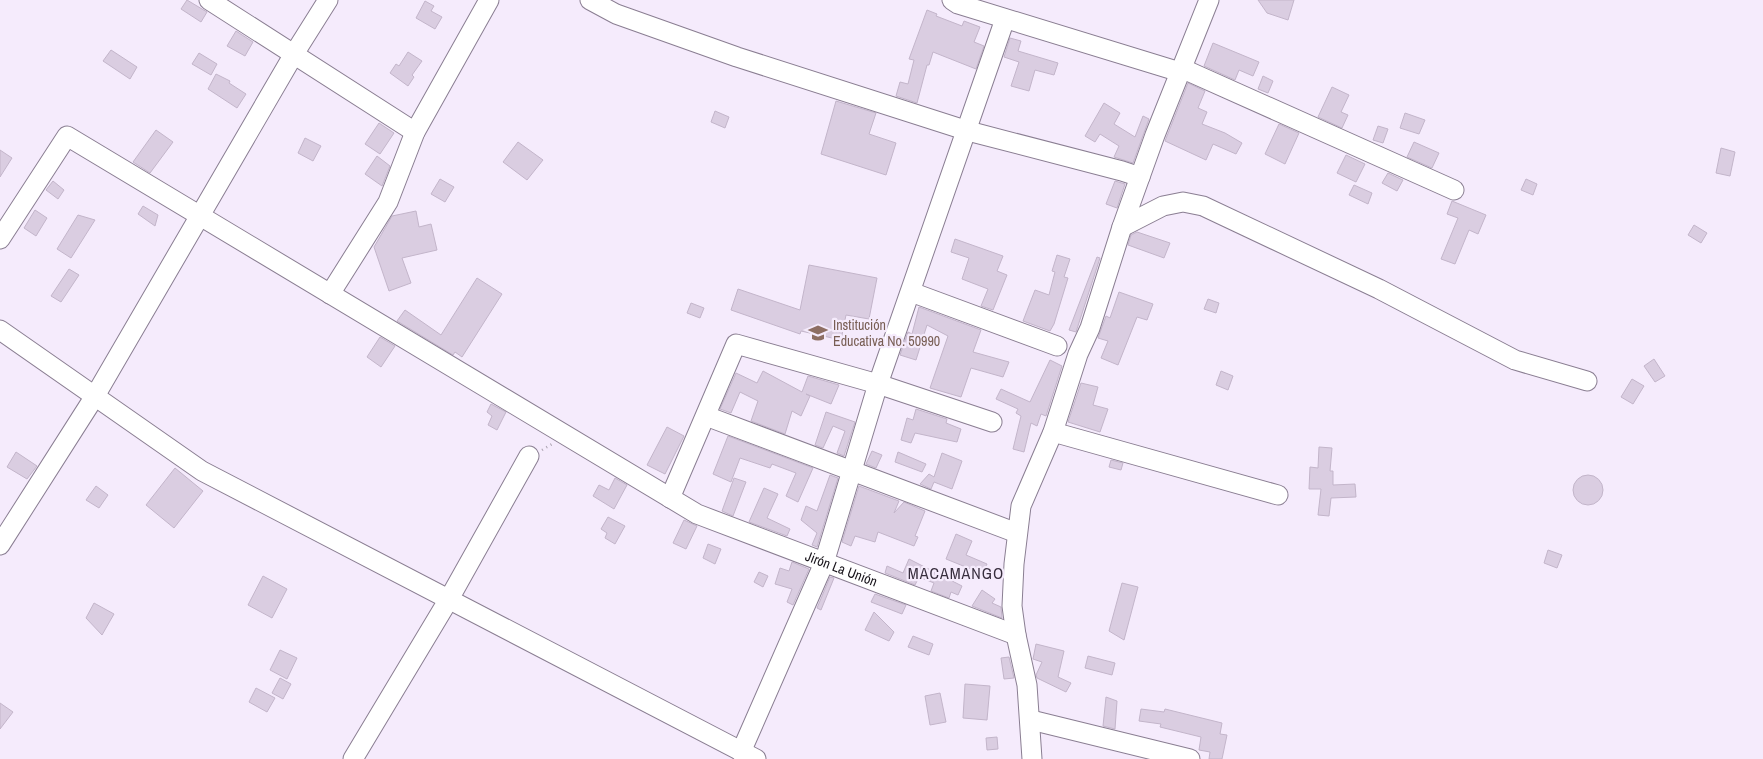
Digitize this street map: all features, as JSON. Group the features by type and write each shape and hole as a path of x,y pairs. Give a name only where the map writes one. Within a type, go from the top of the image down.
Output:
{"street":[{"path":"209,0 415,132"},
{"path":"0,545 95,396 294,54 328,0"},
{"path":"330,294 388,202 415,132 489,0"},
{"path":"590,0 616,14 737,57 968,131 1140,177"},
{"path":"952,0 958,4 1005,19 1180,70 1454,190"},
{"path":"1032,759 1031,720 1027,685 1012,606 1014,564 1022,506 1053,432 1078,354 1090,328 1140,177 1180,70 1209,0"},
{"path":"0,330 202,471 748,756 824,563 878,384 968,131 1005,19"},
{"name":"Jirón La Unión","path":"0,239 67,136 697,514 1016,635"},
{"path":"1122,227 1163,206 1183,202 1203,206 1379,289 1515,360 1586,380"},
{"path":"911,292 1057,346"},
{"path":"670,498 736,344 878,384 992,422"},
{"path":"706,416 1018,533"},
{"path":"1053,432 1278,495"},
{"path":"353,759 449,599 529,456"},
{"path":"1031,720 1132,752 1190,759"}],"path":[{"path":"529,456 568,436"}],"building":[{"path":"187,0 207,12 201,22 181,9"},
{"path":"1258,0 1294,0 1288,20 1267,13"},
{"path":"425,1 434,6 431,11 442,17 435,29 416,18"},
{"path":"927,10 937,14 936,16 962,26 964,21 980,27 974,42 984,46 976,69 933,52 929,65 927,65 917,103 896,96 900,82 908,84 914,60 909,59"},
{"path":"236,31 253,42 245,56 227,46"},
{"path":"1010,38 1021,41 1018,51 1058,63 1054,75 1035,70 1029,91 1011,86 1019,62 1004,57"},
{"path":"1213,43 1259,62 1253,76 1239,70 1235,80 1204,66"},
{"path":"111,50 137,67 130,79 103,61"},
{"path":"408,52 422,61 412,75 414,77 408,86 390,73 396,64 399,66"},
{"path":"199,53 217,64 211,75 192,64"},
{"path":"216,74 230,81 229,83 246,94 237,108 208,89"},
{"path":"1263,76 1273,81 1268,93 1258,89"},
{"path":"1188,83 1205,91 1198,108 1207,112 1202,124 1225,133 1242,143 1236,154 1213,144 1206,160 1165,141"},
{"path":"1332,87 1349,95 1341,112 1348,115 1342,128 1318,117"},
{"path":"836,101 876,113 869,134 896,143 886,175 821,154"},
{"path":"1104,103 1120,113 1114,124 1135,137 1143,116 1149,119 1133,163 1114,157 1119,146 1100,134 1095,142 1085,136"},
{"path":"715,111 729,117 725,128 711,122"},
{"path":"1405,113 1425,120 1419,134 1400,128"},
{"path":"379,123 394,133 380,154 365,144"},
{"path":"1279,124 1299,133 1285,164 1265,154"},
{"path":"1378,126 1388,129 1383,143 1373,140"},
{"path":"156,130 173,142 150,173 133,162"},
{"path":"305,138 321,146 313,161 298,153"},
{"path":"518,142 543,160 527,180 503,162"},
{"path":"1414,142 1439,153 1432,168 1407,157"},
{"path":"1721,148 1735,152 1730,176 1716,173"},
{"path":"0,150 12,158 0,177"},
{"path":"1346,155 1365,164 1356,182 1337,173"},
{"path":"377,156 390,166 382,186 365,174"},
{"path":"1388,173 1403,180 1397,191 1382,183"},
{"path":"440,179 454,187 445,202 431,194"},
{"path":"1526,179 1537,184 1533,195 1521,190"},
{"path":"53,181 64,190 58,199 46,190"},
{"path":"1115,181 1125,184 1117,208 1106,204"},
{"path":"1354,185 1372,193 1368,204 1349,195"},
{"path":"1452,201 1486,215 1478,234 1469,230 1455,264 1441,259 1458,218 1447,214"},
{"path":"143,206 158,215 155,226 138,214"},
{"path":"35,210 47,218 36,236 24,228"},
{"path":"416,211 419,227 431,224 437,250 402,258 411,283 389,291 374,247 392,216"},
{"path":"78,215 95,220 71,258 57,249"},
{"path":"1694,225 1707,233 1701,243 1688,235"},
{"path":"1137,232 1170,243 1164,258 1128,245 1131,235"},
{"path":"955,239 1003,256 997,271 1007,275 993,310 981,306 988,289 962,279 969,258 951,252"},
{"path":"1057,255 1070,259 1064,277 1068,278 1054,324 1050,331 1023,321 1035,290 1049,295 1055,272 1052,271"},
{"path":"1097,257 1100,258 1076,332 1069,330"},
{"path":"809,265 877,278 869,319 846,315 841,340 801,331 800,334 731,310 738,289 800,310"},
{"path":"69,269 79,275 61,302 51,296"},
{"path":"477,278 502,294 462,357 455,352 453,355 397,321 405,310 441,335"},
{"path":"1119,292 1153,304 1147,320 1137,317 1118,365 1101,358 1108,341 1098,338 1106,316 1110,318"},
{"path":"1208,299 1219,303 1216,313 1204,309"},
{"path":"691,303 704,308 700,318 687,313"},
{"path":"919,307 981,330 973,352 1009,362 1003,377 971,368 961,397 930,388 948,336 927,325 916,360 900,355 908,332 912,334"},
{"path":"380,337 395,346 381,367 367,357"},
{"path":"1654,359 1665,376 1655,382 1644,366"},
{"path":"1050,360 1062,366 1046,416 1041,414 1037,426 1031,423 1024,452 1013,449 1021,416 1016,413 1018,409 996,399 1001,389 1030,402"},
{"path":"763,371 802,392 808,376 839,385 831,404 806,394 810,396 801,416 792,411 785,434 751,421 758,401 740,392 731,413 720,409 736,373 757,383"},
{"path":"1221,371 1233,376 1228,390 1216,385"},
{"path":"1632,379 1644,386 1633,404 1621,397"},
{"path":"1081,383 1098,387 1093,405 1108,409 1100,432 1068,422"},
{"path":"491,404 506,412 497,430 488,425 492,416 487,412"},
{"path":"916,409 947,419 946,423 961,429 957,442 915,433 911,443 901,440 907,418 913,420"},
{"path":"826,412 855,422 844,456 837,453 845,431 833,426 823,448 815,445"},
{"path":"667,427 684,436 665,474 647,465"},
{"path":"728,436 813,468 798,502 786,496 796,473 772,464 770,468 740,458 731,482 713,474"},
{"path":"1319,447 1332,448 1330,471 1333,471 1333,485 1355,484 1356,497 1331,498 1329,516 1318,515 1321,489 1309,489 1310,467 1318,468"},
{"path":"872,451 882,455 876,468 866,464"},
{"path":"16,452 37,466 27,479 7,467"},
{"path":"898,452 926,464 922,472 895,462"},
{"path":"942,453 962,461 952,489 934,482 931,489 920,484 929,474 934,477"},
{"path":"1111,460 1123,463 1121,470 1109,467"},
{"path":"175,468 203,491 174,528 146,505"},
{"path":"830,475 838,478 817,547 812,545 817,533 801,520 806,506 817,511"},
{"path":"1588,475 1599,479 1603,490 1599,501 1588,505 1577,501 1573,490 1577,479"},
{"path":"615,478 627,485 614,509 593,496 599,485 609,490"},
{"path":"734,478 746,482 733,516 722,511"},
{"path":"96,486 108,495 99,508 86,500"},
{"path":"859,486 899,501 894,513 904,502 925,511 915,536 918,537 914,546 878,532 875,542 855,536 851,546 842,542"},
{"path":"764,488 778,494 767,518 790,529 787,536 749,522"},
{"path":"608,517 625,526 615,544 605,538 607,533 601,529"},
{"path":"684,520 697,526 686,549 673,543"},
{"path":"956,534 972,541 966,555 987,564 983,574 946,559"},
{"path":"708,544 721,549 715,564 703,558"},
{"path":"1548,550 1562,555 1557,568 1544,563"},
{"path":"909,559 962,586 958,595 951,592 949,598 931,591 934,583 919,577 915,585 885,573 887,566 903,573"},
{"path":"792,562 809,569 793,605 787,602 792,589 775,584 780,568 789,571"},
{"path":"759,572 768,576 763,587 754,582"},
{"path":"263,576 287,589 272,618 248,605"},
{"path":"830,577 834,578 821,610 817,608"},
{"path":"1122,583 1138,587 1124,640 1109,631"},
{"path":"982,590 995,599 992,603 1001,607 1002,618 972,606"},
{"path":"875,594 906,605 902,614 871,602"},
{"path":"94,603 114,614 102,635 86,618"},
{"path":"874,612 894,632 889,641 865,630"},
{"path":"913,636 933,644 929,655 908,647"},
{"path":"1036,644 1064,651 1058,677 1071,683 1066,692 1037,678 1036,675 1042,662 1033,659"},
{"path":"280,650 297,658 287,679 270,670"},
{"path":"1088,656 1115,663 1112,675 1085,668"},
{"path":"1009,657 1014,678 1004,679 1001,658"},
{"path":"280,678 291,684 283,699 272,693"},
{"path":"965,684 990,686 987,720 963,718"},
{"path":"256,688 275,698 267,712 249,702"},
{"path":"940,693 946,722 930,725 925,696"},
{"path":"1106,697 1117,701 1115,729 1103,726"},
{"path":"0,703 13,712 0,729"},
{"path":"1141,709 1164,712 1165,709 1222,723 1220,734 1227,735 1222,759 1209,759 1210,752 1199,750 1201,737 1160,727 1161,724 1139,721"},
{"path":"997,737 998,749 987,750 986,738"}],"place":[{"name":"Institución Educativa No. 50990","path":"818,333"}],"district":[{"name":"MACAMANGO","path":"956,573"}]}
